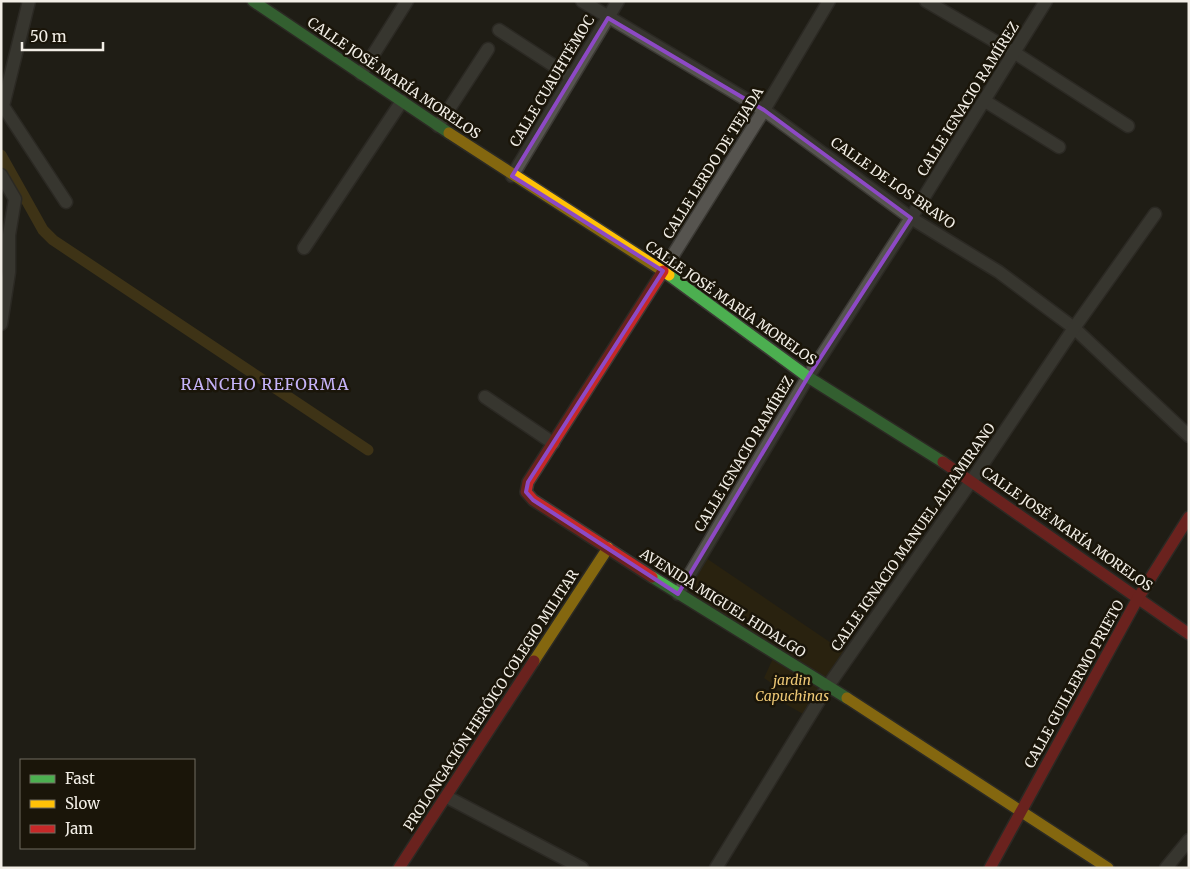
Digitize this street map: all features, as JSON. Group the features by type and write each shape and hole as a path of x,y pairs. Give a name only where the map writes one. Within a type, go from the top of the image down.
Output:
{"street":[{"path":"29,1 3,106 66,202"},
{"path":"361,74 407,1"},
{"name":"CALLE DE LOS BRAVO","path":"582,1 764,110 911,218 999,272 1074,328 1189,436"},
{"name":"CALLE CUAUHTÉMOC","path":"512,176 618,1"},
{"name":"CALLE LERDO DE TEJADA","path":"526,492 528,482 663,271 830,1"},
{"path":"926,1 1016,53 1128,126"},
{"name":"CALLE IGNACIO RAMÍREZ","path":"678,594 808,377 1016,53 1046,1"},
{"name":"CALLE JOSÉ MARÍA MORELOS","path":"259,3 512,176 663,271 808,377 972,480 1189,634"},
{"path":"499,30 571,77"},
{"path":"438,126 488,49"},
{"path":"304,248 402,101"},
{"path":"985,101 1059,147"},
{"path":"1,175 15,199 9,235 9,272 1,324"},
{"name":"CALLE IGNACIO MANUEL ALTAMIRANO","path":"716,868 828,686 972,480 1074,328 1155,214"},
{"path":"485,397 553,443"},
{"name":"AVENIDA MIGUEL HIDALGO","path":"526,492 533,500 678,594 828,686 1020,813 1108,868"},
{"name":"CALLE GUILLERMO PRIETO","path":"990,868 1138,598 1189,517"},
{"name":"PROLONGACIÓN HERÓICO COLEGIO MILITAR","path":"398,868 447,797 608,548"},
{"path":"447,797 582,868"},
{"path":"1166,868 1189,840"}],"highlighted area":[{"path":"608,18 764,110 911,218 808,377 678,594 533,500 526,492 528,482 663,271 512,176"}],"green space":[{"path":"706,558 846,653 827,681 686,591"},
{"name":"jardin Capuchinas","path":"775,654 823,687 805,715 769,695 774,685 764,678"}],"waterway":[{"path":"1,155 43,230 53,240 368,450"}],"traffic: fast":[{"path":"253,1 449,133"},
{"path":"669,275 808,377 943,462"},
{"path":"652,577 847,698"}],"traffic: slow":[{"path":"449,133 669,275"},
{"path":"534,661 608,548"},
{"path":"847,698 1108,868"}],"traffic: jam":[{"path":"652,577 533,500 526,492 528,482 663,271"},
{"path":"943,462 1189,634"},
{"path":"990,868 1138,598 1189,517"},
{"path":"399,868 534,661"}],"district":[{"name":"RANCHO REFORMA","path":"265,384"}]}
